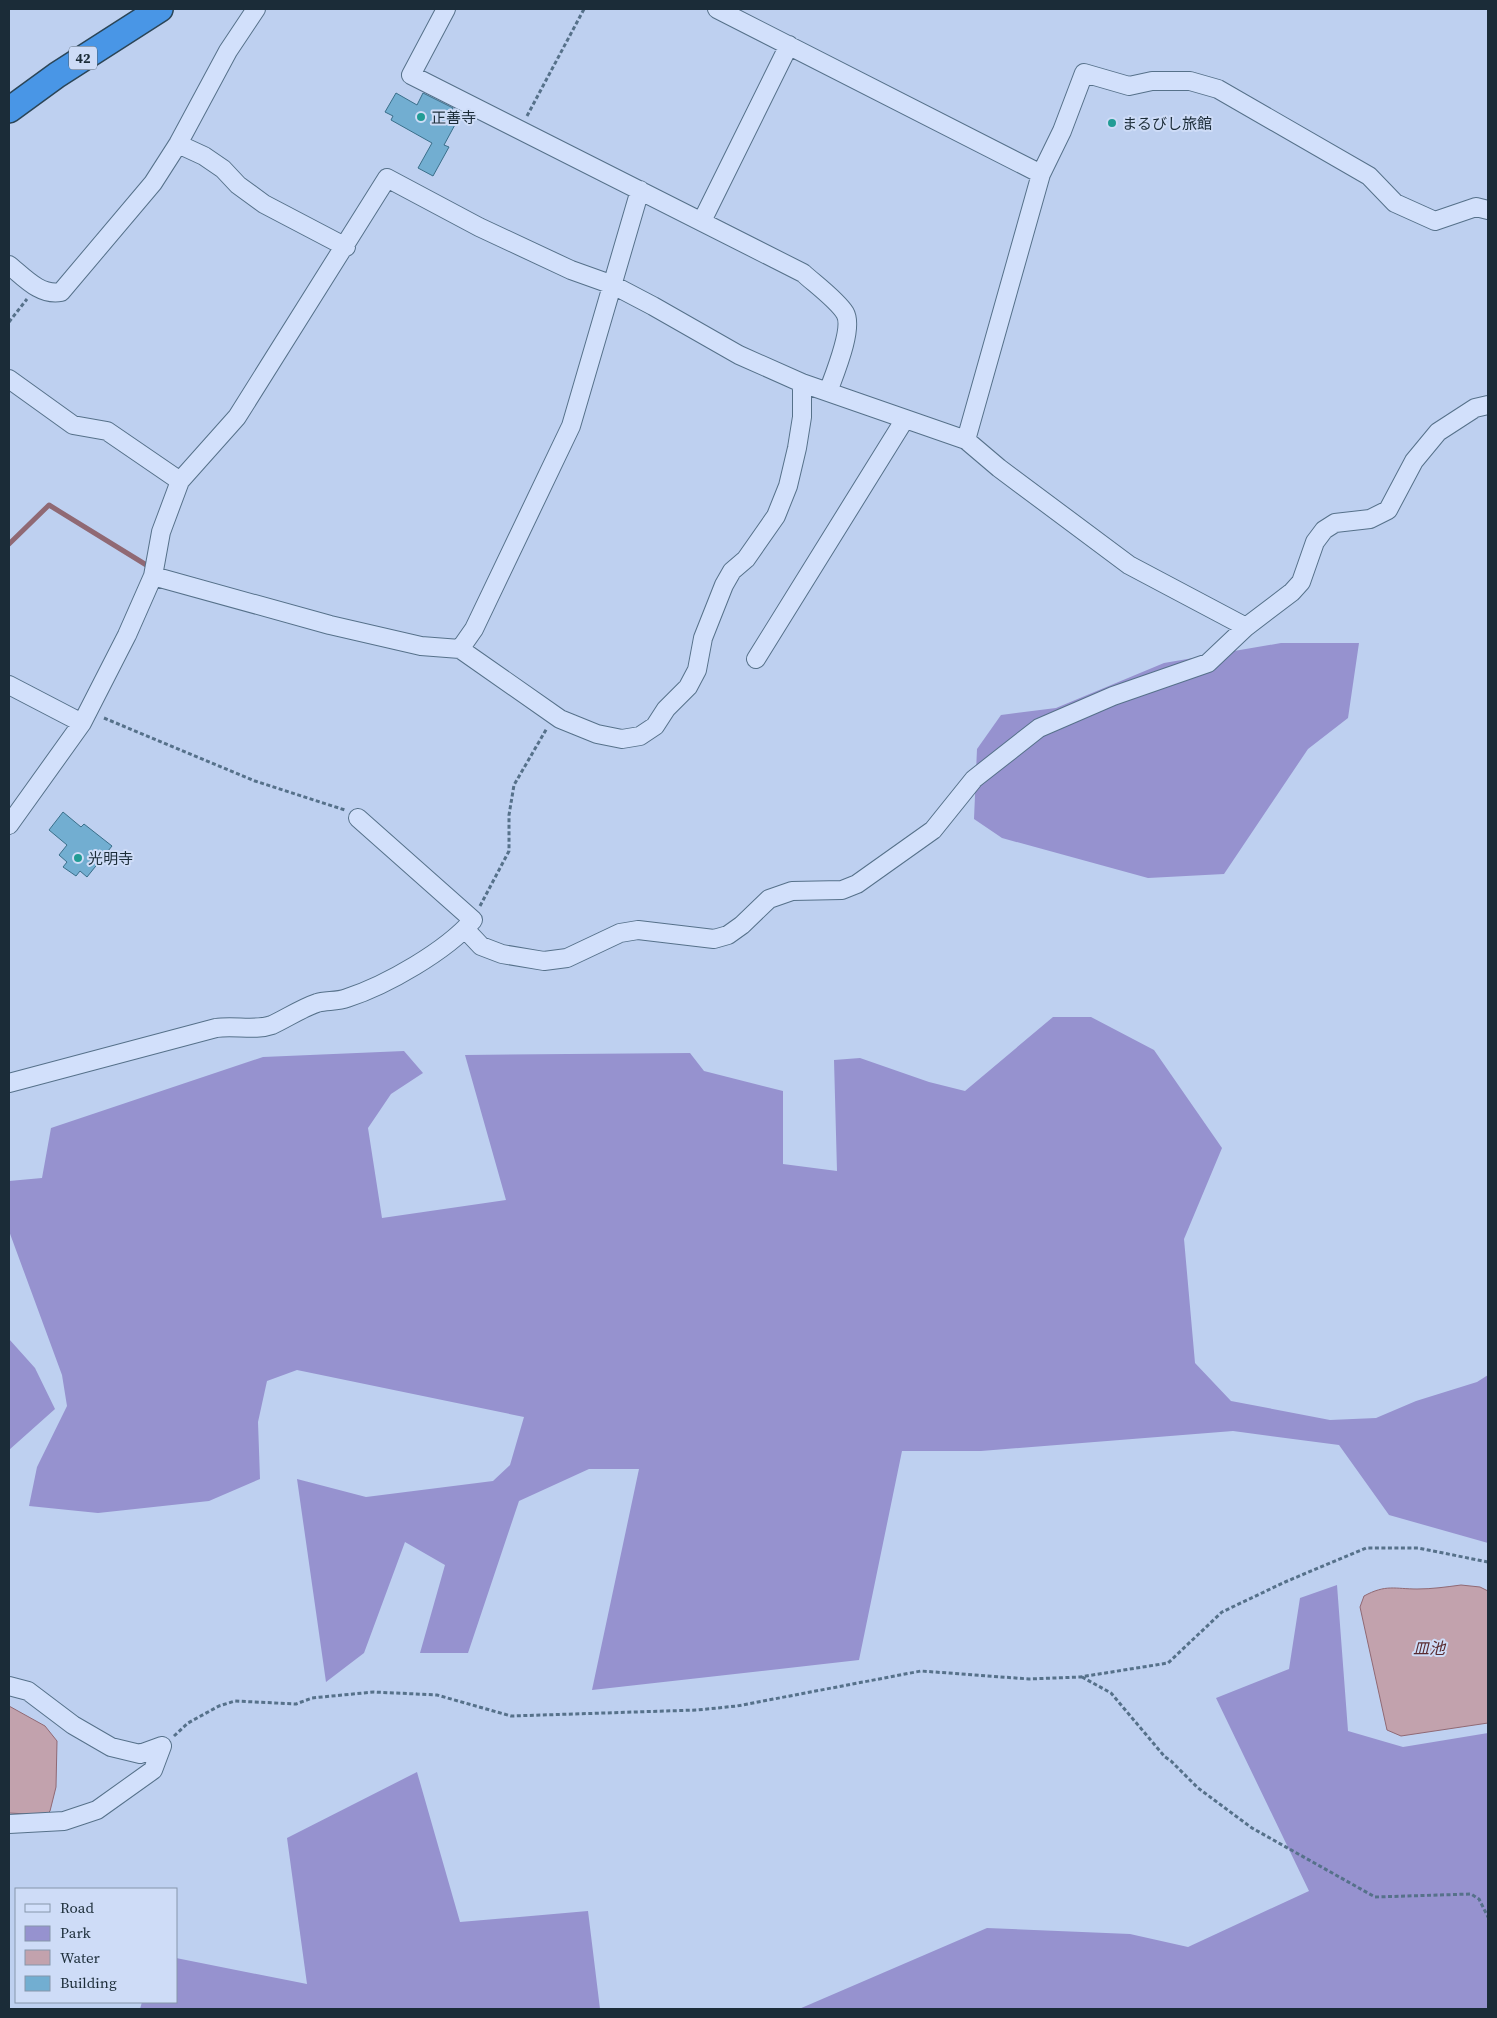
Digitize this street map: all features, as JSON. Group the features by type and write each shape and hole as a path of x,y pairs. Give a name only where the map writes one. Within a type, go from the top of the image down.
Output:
{"highway":[{"name":"42","path":"9,110 57,75 160,9"}],"street":[{"path":"9,265 36,286 52,294 61,292 153,182 178,144 228,51 256,9"},
{"path":"446,9 410,75 803,273 846,315 848,325 845,338 828,392"},
{"path":"717,9 1041,174"},
{"path":"702,221 788,45"},
{"path":"966,440 1041,174 1062,131 1084,73 1129,86 1152,81 1190,81 1218,89 1369,176 1396,203 1435,220 1476,207 1488,210"},
{"path":"178,144 204,156 264,204 346,247"},
{"path":"9,825 84,719 127,635 153,576 161,532 180,481 237,417 388,178 479,227 572,270 612,285 739,356 802,383 966,440 999,468 1129,565 1246,627"},
{"path":"460,649 474,629 572,426 640,190"},
{"path":"9,379 73,425 107,432 180,481"},
{"path":"153,576 330,625 421,646 460,649 556,716 596,734 622,739 640,736 655,726 666,709 688,687 697,670 703,638 724,584 732,571 750,553 776,516 788,486 802,417 802,383"},
{"path":"358,818 469,924 481,946 502,954 544,961 567,958 620,933 638,930 714,939 728,935 742,925 769,899 792,891 842,890 857,884 933,830 974,779 1039,728 1112,696 1208,663 1246,627 1292,592 1301,582 1315,542 1324,530 1336,524 1370,519 1388,510 1414,461 1438,432 1475,408 1488,405"},
{"path":"756,659 905,419"},
{"path":"9,685 84,719"},
{"path":"9,1083 216,1028 232,1026 265,1028 319,1002 332,1002 374,988 406,971 469,924"},
{"path":"9,1686 28,1691 73,1725 111,1747 140,1754 162,1746"},
{"path":"9,1824 64,1821 96,1810 153,1770 162,1746"}],"path":[{"path":"519,130 584,9"},
{"path":"9,322 36,286"},
{"path":"84,719 96,715 254,781 336,806 358,818"},
{"path":"469,924 510,851 510,814 514,785 541,735 556,716"},
{"path":"162,1746 188,1723 219,1706 235,1701 296,1704 312,1698 374,1692 437,1694 511,1716 697,1710 737,1706 921,1671 1029,1679 1080,1677 1168,1663 1222,1612 1285,1582 1366,1548 1418,1548 1488,1562"},
{"path":"1080,1677 1111,1693 1165,1757 1198,1788 1252,1828 1375,1897 1471,1894 1479,1899 1488,1917"}],"green space":[{"path":"1281,643 1359,643 1348,718 1308,749 1224,874 1148,878 1002,838 974,819 977,749 1001,715 1056,708 1164,663"},
{"path":"1053,1017 1091,1017 1154,1050 1222,1148 1184,1239 1195,1363 1231,1401 1330,1420 1376,1418 1416,1401 1477,1382 1488,1375 1488,1543 1389,1515 1339,1445 1233,1431 981,1451 902,1451 859,1660 592,1690 639,1469 589,1469 519,1501 468,1653 420,1653 445,1565 405,1542 364,1653 326,1682 297,1479 366,1497 493,1481 510,1465 524,1417 297,1370 267,1381 258,1422 260,1479 209,1501 98,1513 29,1506 37,1467 67,1406 62,1375 9,1231 9,1181 42,1178 51,1128 263,1057 404,1051 423,1073 391,1094 368,1128 382,1218 506,1200 465,1055 690,1053 704,1071 783,1091 783,1164 837,1171 834,1060 860,1058 929,1082 965,1091"},
{"path":"9,1339 35,1368 55,1409 9,1450"},
{"path":"1337,1585 1348,1731 1403,1747 1488,1733 1488,2009 799,2009 987,1928 1130,1934 1188,1947 1309,1891 1216,1698 1289,1669 1300,1598"},
{"path":"417,1772 460,1922 588,1911 600,2009 140,2009 142,2003 178,2003 178,1958 307,1984 287,1838"}],"water":[{"name":"皿池","path":"1461,1585 1480,1587 1488,1591 1488,1723 1401,1736 1387,1730 1360,1607 1364,1596 1385,1589 1423,1589"},
{"path":"9,1706 45,1726 57,1741 56,1787 50,1811 46,1815 9,1813"}],"building":[{"path":"396,93 417,105 423,93 453,108 449,116 457,121 444,145 449,147 433,176 418,168 432,143 391,120 393,116 385,112"},
{"path":"63,812 81,827 84,824 112,846 87,877 80,871 76,876 63,867 67,862 59,855 67,845 49,830"}],"waterway":[{"path":"9,544 49,505 148,566"}],"place":[{"name":"正善寺","path":"421,117"},
{"name":"まるびし旅館","path":"1112,123"},
{"name":"光明寺","path":"78,858"}]}
